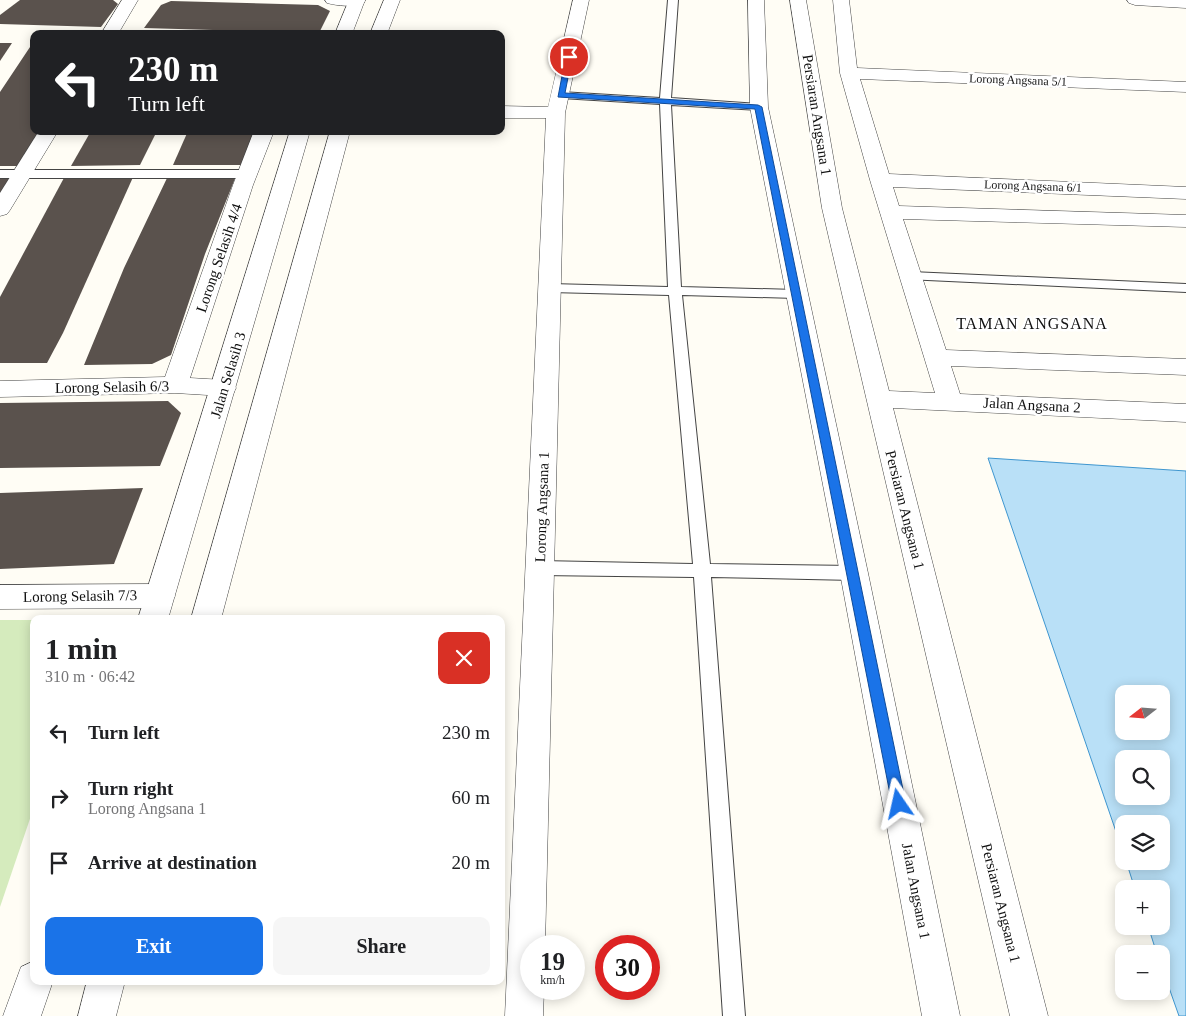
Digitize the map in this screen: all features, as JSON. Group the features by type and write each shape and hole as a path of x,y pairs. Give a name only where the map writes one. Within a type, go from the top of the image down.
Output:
{"street":[{"path":"111,30 130,0"},
{"path":"333,0 357,0 345,30"},
{"path":"380,30 392,0"},
{"name":"Lorong Angsana 1","path":"524,1016 558,104 581,0"},
{"name":"Jalan Angsana 1","path":"756,0 758,107 854,573 941,1016"},
{"name":"Persiaran Angsana 1","path":"798,0 832,208 1029,1016"},
{"path":"841,0 849,73 880,180 950,401"},
{"path":"1135,0 1186,3"},
{"name":"Lorong Angsana 5/1","path":"849,73 1186,87"},
{"path":"505,111 558,104"},
{"path":"0,210 46,135"},
{"name":"Lorong Selasih 4/4","path":"175,385 263,135"},
{"name":"Jalan Selasih 3","path":"156,607 224,388 299,135"},
{"path":"207,615 339,135"},
{"name":"Lorong Angsana 6/1","path":"880,180 1186,193"},
{"path":"890,212 1186,221"},
{"path":"936,358 1186,367"},
{"name":"Lorong Selasih 6/3","path":"0,389 175,385 224,388"},
{"name":"Jalan Angsana 2","path":"878,399 1186,413"},
{"name":"Lorong Selasih 7/3","path":"0,597 156,607"},
{"path":"22,1016 32,985"},
{"path":"97,1016 105,985"}],"lane":[{"path":"673,0 665,101 675,291 702,570 734,1016"},
{"path":"558,104 665,101 758,107"},
{"path":"0,174 248,174"},
{"path":"911,276 1186,288"},
{"path":"550,288 796,294"},
{"path":"540,568 854,573"}],"green space":[{"path":"0,620 30,620 30,819 0,907"}],"water":[{"path":"988,458 1186,471 1186,1016 1179,1016 1170,990 1170,945 1154,945 1151,935 1170,935 1170,880 1132,880 1129,870 1170,870 1170,815 1115,815 1115,829"}],"building":[{"path":"20,0 113,0 118,4 101,27 0,24 0,15"},
{"path":"171,1 318,5 330,11 320,30 144,28 161,5"},
{"path":"0,43 12,43 0,61"},
{"path":"30,47 30,135 39,135 20,166 0,166 0,92"},
{"path":"89,135 155,135 140,165 71,166"},
{"path":"186,135 253,135 242,165 173,165"},
{"path":"134,175 63,333 47,363 0,363 0,297 65,176"},
{"path":"168,176 236,176 205,254 171,355 152,364 84,365 124,268"},
{"path":"0,177 14,177 0,200"},
{"path":"168,401 181,413 160,466 0,468 0,403"},
{"path":"143,488 114,564 0,569 0,493"}],"district":[{"name":"TAMAN ANGSANA","path":"1032,323"}],"route":[{"path":"569,57 561,95 758,107 854,573 899,804"}]}
